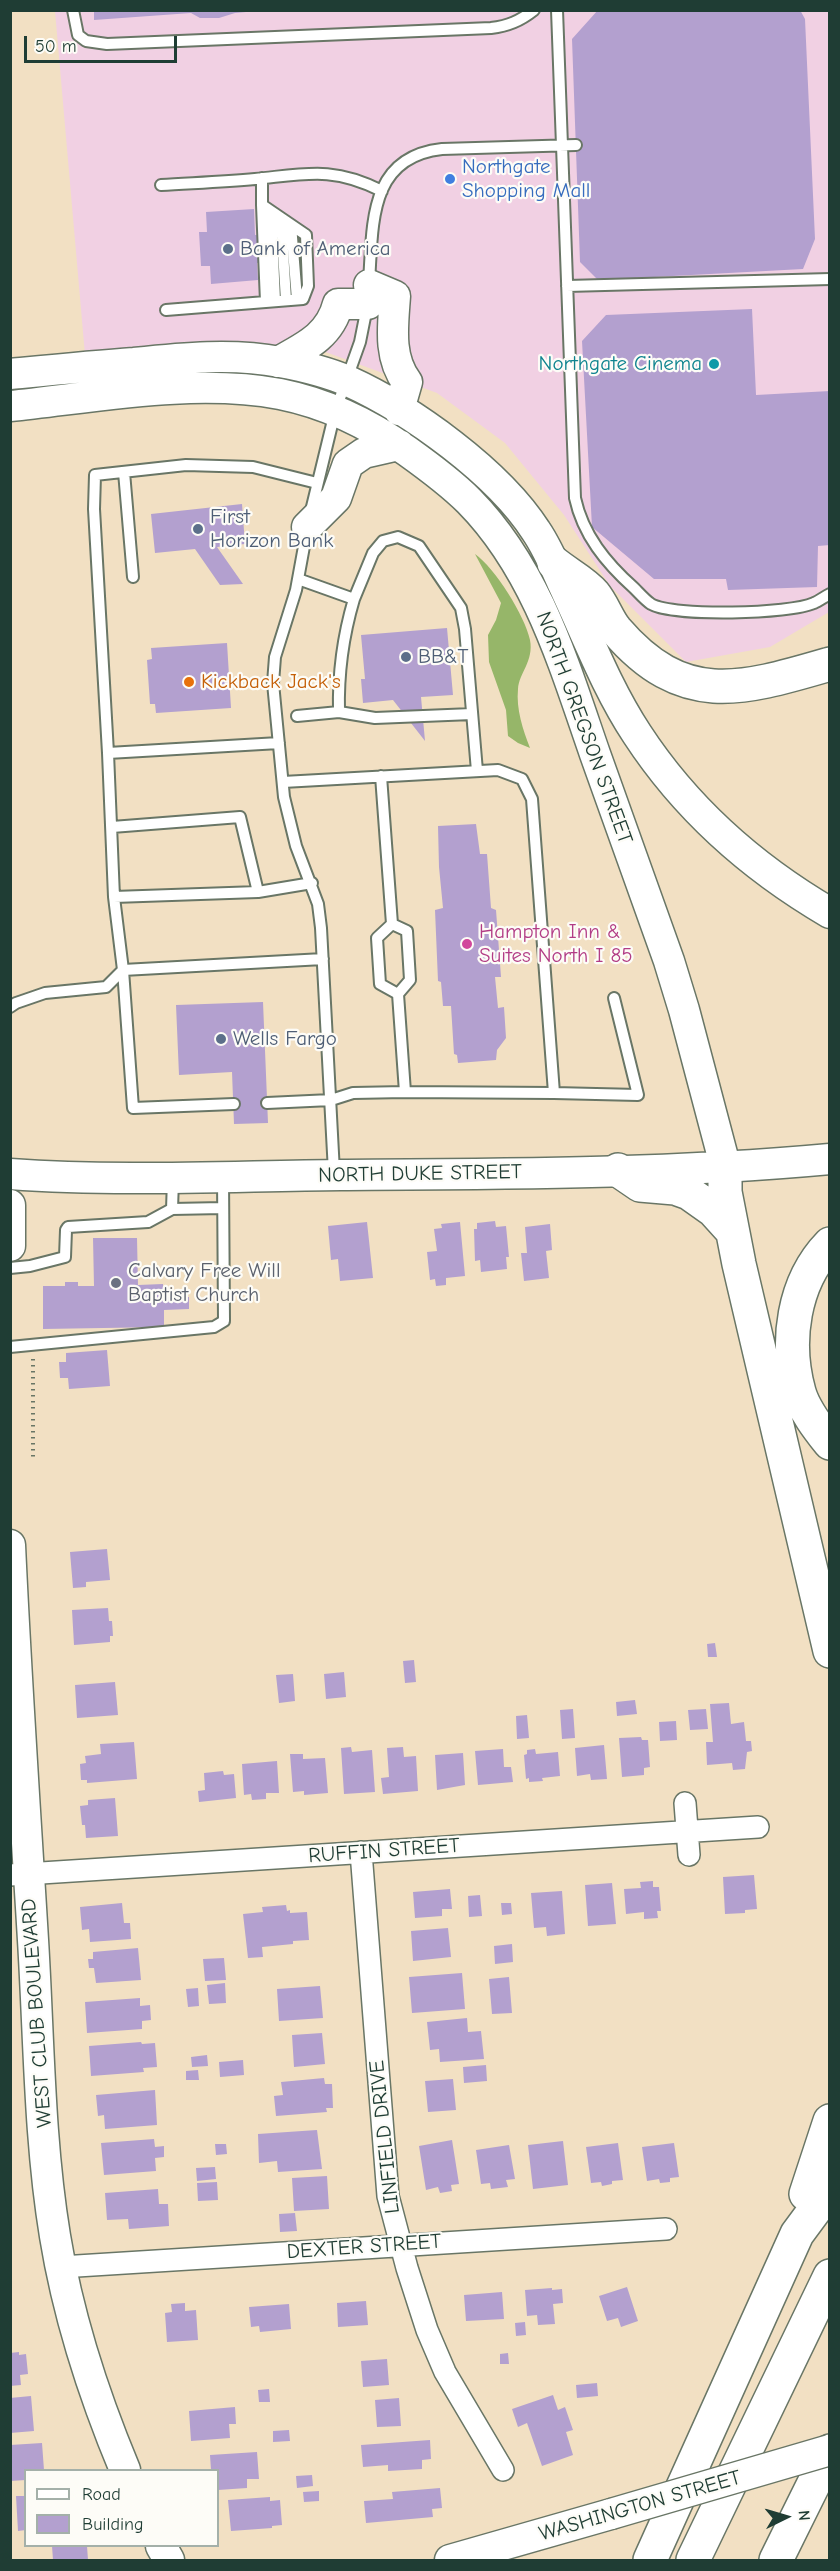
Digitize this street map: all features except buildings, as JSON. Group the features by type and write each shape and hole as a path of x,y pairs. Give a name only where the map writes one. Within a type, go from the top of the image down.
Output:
{"highway":[{"path":"554,563 594,593 613,627 648,662 664,673 683,681 711,687 766,683 830,664"},
{"path":"725,1166 725,1192 732,1231 830,1651"},
{"path":"618,1170 640,1185 675,1188 689,1194 713,1210 732,1231"},
{"path":"830,1244 811,1269 804,1284 792,1331 793,1362 799,1393 814,1421 830,1443"},
{"path":"797,2234 802,2205 830,2121"},
{"path":"650,2560 797,2234 814,2211 830,2173"},
{"path":"693,2560 830,2276"},
{"path":"776,2560 830,2451"}],"main road":[{"path":"278,362 318,339 334,318 338,304 369,295 395,296 393,345 396,363 407,382 399,410"},
{"name":"NORTH GREGSON STREET","path":"10,374 179,359 244,359 278,362 346,381 399,410 456,447 516,503 537,532 554,563 611,690 662,771 695,808 742,852 796,893 830,913"},
{"name":"NORTH GREGSON STREET","path":"10,406 190,389 243,390 279,394 335,412 383,434 468,500 510,551 550,625 669,961 706,1088 725,1166"},
{"path":"308,527 336,498 348,464 364,453 399,446"},
{"name":"NORTH DUKE STREET","path":"10,1174 70,1177 223,1177 618,1170 830,1159"},
{"path":"10,1205 10,1246"},
{"name":"WEST CLUB BOULEVARD","path":"10,1545 20,1874 47,2169 61,2267 95,2394 124,2469"},
{"name":"WASHINGTON STREET","path":"450,2560 830,2451"}],"street":[{"path":"685,1803 689,1855"},
{"name":"RUFFIN STREET","path":"20,1874 758,1827"},
{"name":"LINFIELD DRIVE","path":"361,1852 383,2158 388,2196 400,2244 427,2330 445,2372 503,2470"},
{"name":"DEXTER STREET","path":"61,2267 666,2229"}],"lane":[{"path":"73,10 78,35 86,41 107,44 505,27 518,22 534,10"},
{"path":"557,10 575,498 579,516 588,535 615,572 651,604 692,612 747,612 813,604 830,594"},
{"path":"334,1175 318,904 293,837 284,798 273,683 275,657 298,579 317,483 335,412 360,342 369,295 373,219 388,177 397,166 425,151 576,146"},
{"path":"161,185 301,173 346,176 382,191"},
{"path":"262,178 281,301"},
{"path":"166,310 303,299 308,286 306,235 266,209"},
{"path":"281,301 286,221"},
{"path":"567,286 830,279"},
{"path":"234,1104 133,1108 123,970 114,897 100,581 94,509 95,476 186,465 253,467 317,483"},
{"path":"124,472 133,578"},
{"path":"339,712 342,648 354,599 373,554 383,541 398,537 419,546 461,608 477,771"},
{"path":"298,579 354,599"},
{"path":"297,716 339,712 375,718 472,714"},
{"path":"108,753 279,743"},
{"path":"283,782 498,770 522,779 532,799 554,1093"},
{"path":"381,776 392,924"},
{"path":"112,827 240,818 258,892"},
{"path":"114,897 258,892 312,883"},
{"path":"392,924 407,931 410,950 410,980 398,994 405,1092"},
{"path":"392,924 377,938 380,984 398,994"},
{"path":"10,1007 45,993 106,987 123,970 323,959"},
{"path":"267,1103 331,1100 353,1093 638,1095 614,998"},
{"path":"172,1209 173,1177"},
{"path":"10,1347 214,1327 224,1321 223,1177"},
{"path":"10,1268 30,1266 65,1257 68,1227 148,1222 172,1209 223,1208"}],"path":[{"path":"32,1344 33,1457"}],"shaded area":[{"name":"Northgate Shopping Mall","path":"55,11 829,11 829,612 770,647 686,662 610,586 564,515 505,443 437,393 312,347 85,355"}],"green space":[{"path":"475,554 491,570 508,593 522,618 530,640 530,654 519,683 518,704 530,748 508,736 506,710 489,662 488,635 501,603"}],"place":[{"name":"Northgate Shopping Mall","path":"450,179"},
{"name":"Bank of America","path":"228,249"},
{"name":"Northgate Cinema","path":"714,364"},
{"name":"First Horizon Bank","path":"198,529"},
{"name":"BB&T","path":"406,657"},
{"name":"Kickback Jack's","path":"189,682"},
{"name":"Hampton Inn & Suites North I 85","path":"467,944"},
{"name":"Wells Fargo","path":"221,1039"},
{"name":"Calvary Free Will Baptist Church","path":"116,1283"}]}
